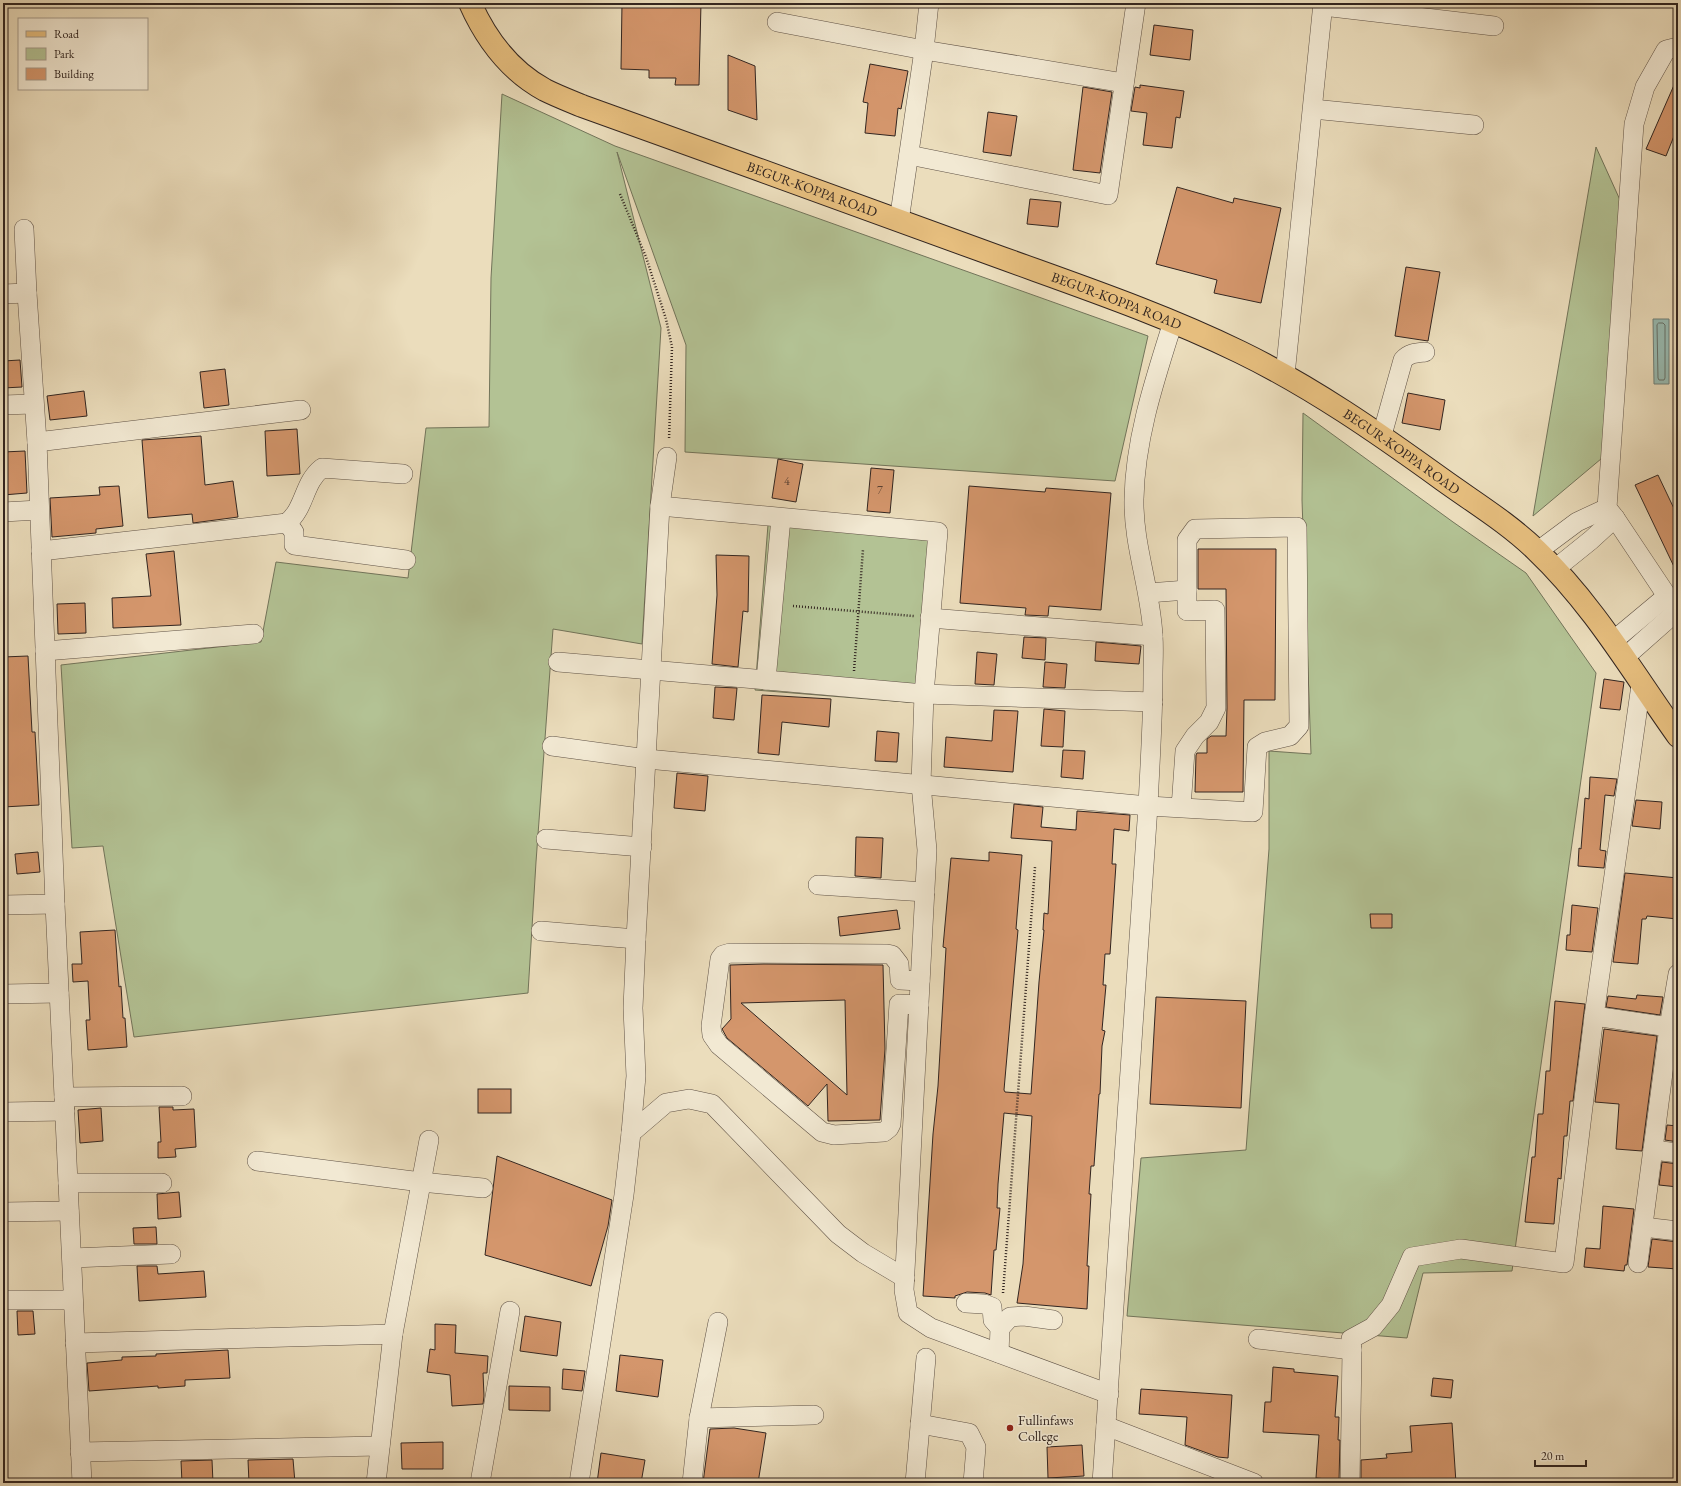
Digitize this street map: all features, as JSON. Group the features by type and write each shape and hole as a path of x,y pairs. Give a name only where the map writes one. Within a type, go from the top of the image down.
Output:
{"main road":[{"name":"BEGUR-KOPPA ROAD","path":"470,3 478,21 496,49 524,76 546,90 582,106 1173,322 1239,351 1285,375 1382,435 1516,532 1538,551 1602,625 1641,685 1678,736"}],"street":[{"path":"899,221 924,50 929,3"},
{"path":"909,155 1108,195 1136,3"},
{"path":"1285,375 1323,4 1494,26"},
{"path":"777,22 924,50 1124,83"},
{"path":"1555,569 1592,540 1611,513 1634,124 1645,87 1656,66 1666,50 1678,47"},
{"path":"1312,109 1474,125"},
{"path":"24,229 33,404 37,442 55,904 82,1483"},
{"path":"3,294 27,293"},
{"path":"1102,1483 1148,806 1153,702 1153,636 1148,593 1135,522 1134,499 1139,452 1150,396 1173,322"},
{"path":"1382,435 1403,360 1412,354 1425,352"},
{"path":"3,405 33,404"},
{"path":"37,442 301,410"},
{"path":"579,1483 624,1195 636,1076 633,1008 636,939 660,506 667,457"},
{"path":"41,551 287,523 296,516 314,475 322,468 403,474"},
{"path":"660,506 938,532 924,694 921,784 927,850 904,1290 908,1313 931,1328 1109,1394"},
{"path":"3,512 39,510"},
{"path":"1538,551 1577,522 1611,513"},
{"path":"1611,513 1674,606 1618,650"},
{"path":"766,680 781,518"},
{"path":"287,523 294,532 294,545 406,560"},
{"path":"552,746 647,758 1148,806 1181,808 1254,812 1257,746 1265,742 1290,736 1299,726 1297,527 1195,529 1187,540 1187,611 1215,610 1216,708 1209,722 1195,736 1185,751 1181,808"},
{"path":"1148,593 1187,590"},
{"path":"930,618 1153,636"},
{"path":"45,651 254,634"},
{"path":"558,662 924,694 1153,702"},
{"path":"1350,1483 1351,1340 1373,1327 1391,1305 1412,1257 1461,1249 1564,1263 1594,1016 1641,685"},
{"path":"546,839 642,847"},
{"path":"818,885 925,892"},
{"path":"3,905 55,904"},
{"path":"541,930 636,939"},
{"path":"730,953 892,955 899,964 899,1004 891,1124 884,1132 834,1135 822,1132 719,1044 712,1035 720,959 723,955 730,953"},
{"path":"1638,1263 1669,1027 1678,974"},
{"path":"900,980 920,981"},
{"path":"3,994 59,993"},
{"path":"899,1004 919,1005"},
{"path":"1594,1016 1669,1027"},
{"path":"3,1112 64,1104 182,1096"},
{"path":"631,1133 666,1103 689,1099 712,1104 838,1234 863,1253 905,1278"},
{"path":"376,1483 393,1334 428,1140"},
{"path":"1653,1150 1678,1153"},
{"path":"256,1161 421,1182 483,1188"},
{"path":"68,1183 162,1183"},
{"path":"3,1212 69,1211"},
{"path":"1643,1227 1678,1231"},
{"path":"72,1258 171,1254"},
{"path":"3,1300 73,1300"},
{"path":"966,1303 984,1304 992,1307 993,1320 1000,1328"},
{"path":"480,1483 510,1311"},
{"path":"998,1353 1000,1328 1010,1317 1024,1316 1053,1320"},
{"path":"692,1483 699,1418 718,1322"},
{"path":"75,1343 393,1334"},
{"path":"1258,1339 1352,1350"},
{"path":"915,1483 926,1358"},
{"path":"699,1418 814,1415"},
{"path":"920,1424 969,1434 976,1447 973,1483"},
{"path":"1106,1426 1254,1483"},
{"path":"80,1452 380,1446"}],"path":[{"path":"620,194 646,257 666,319 672,347 670,424 667,457"},
{"path":"854,675 864,549"},
{"path":"793,606 930,618"},
{"path":"1002,1299 1035,867"}],"green space":[{"path":"502,94 615,146 1148,336 1115,481 685,452 686,345 617,152 661,328 642,644 553,629 528,993 134,1037 103,846 72,848 61,665 261,642 276,562 408,578 426,428 489,427 491,278"},
{"path":"1596,147 1625,211 1620,443 1533,516"},
{"path":"1303,413 1526,573 1596,673 1512,1271 1423,1273 1407,1338 1127,1316 1141,1158 1246,1150 1269,849 1269,751 1311,754 1302,500"},
{"path":"769,512 945,527 931,704 755,690"}],"water":[{"path":"1653,319 1669,319 1669,384 1654,384"}],"building":[{"path":"622,3 701,3 699,85 675,85 676,78 649,78 649,70 621,69"},
{"path":"1154,25 1193,30 1190,60 1150,55"},
{"path":"728,55 755,66 757,120 728,110"},
{"path":"870,64 908,71 901,109 898,108 895,136 865,133 868,103 863,102"},
{"path":"1678,76 1678,126 1666,156 1646,149"},
{"path":"1140,85 1184,91 1180,118 1176,117 1172,148 1143,145 1147,113 1131,111 1135,87 1140,88"},
{"path":"1083,87 1112,92 1100,173 1073,170"},
{"path":"988,112 1017,116 1011,156 983,152"},
{"path":"1177,187 1233,203 1234,198 1281,208 1261,303 1214,293 1217,280 1156,264"},
{"path":"1030,199 1061,202 1058,227 1027,224"},
{"path":"1406,267 1440,272 1428,341 1395,336"},
{"path":"20,360 22,387 3,388 3,361"},
{"path":"225,369 229,405 204,408 200,372"},
{"path":"84,391 87,416 50,420 47,396"},
{"path":"1408,393 1445,400 1440,430 1402,423"},
{"path":"297,429 300,474 267,476 265,431"},
{"path":"201,436 205,485 233,481 238,517 193,523 192,514 148,518 142,440"},
{"path":"25,451 27,493 3,495 3,452"},
{"path":"778,459 803,464 796,502 772,498"},
{"path":"871,468 894,470 890,513 867,511"},
{"path":"1658,475 1678,517 1678,575 1635,485"},
{"path":"119,486 123,526 96,529 96,533 52,537 50,498 100,495 99,487"},
{"path":"969,486 1045,492 1046,488 1111,493 1101,610 1049,606 1048,616 1025,615 1026,608 960,603"},
{"path":"1198,549 1276,549 1275,700 1244,700 1243,792 1195,792 1196,755 1197,753 1207,753 1207,739 1211,736 1226,736 1227,708 1226,589 1198,589"},
{"path":"174,551 181,625 113,628 112,598 151,596 146,554"},
{"path":"716,555 749,556 748,612 743,611 738,667 712,664 717,595"},
{"path":"85,603 86,633 58,634 57,604"},
{"path":"1024,637 1046,638 1045,660 1022,658"},
{"path":"1096,642 1141,646 1139,664 1095,661"},
{"path":"977,652 997,654 994,685 975,684"},
{"path":"28,656 32,732 35,732 39,805 3,807 3,657"},
{"path":"1045,662 1067,664 1065,688 1043,687"},
{"path":"1604,679 1624,682 1620,710 1600,708"},
{"path":"715,687 737,688 734,720 713,718"},
{"path":"762,695 831,699 829,727 782,722 779,755 758,753"},
{"path":"1044,709 1065,711 1063,747 1041,746"},
{"path":"994,710 1018,711 1013,772 944,767 946,737 992,741"},
{"path":"877,731 899,733 897,762 875,761"},
{"path":"1063,750 1085,751 1083,779 1061,777"},
{"path":"677,773 708,776 705,811 674,808"},
{"path":"1590,777 1617,779 1614,796 1605,795 1600,850 1606,851 1604,868 1578,866 1579,848 1581,849 1585,798 1589,799"},
{"path":"1636,800 1662,802 1660,829 1632,826"},
{"path":"1014,804 1043,807 1041,827 1076,830 1077,811 1130,815 1129,831 1114,829 1112,864 1116,864 1110,954 1105,954 1103,985 1106,985 1102,1030 1105,1031 1102,1046 1094,1166 1091,1166 1089,1194 1091,1194 1087,1266 1089,1266 1087,1309 1017,1303 1023,1264 1032,1116 1004,1113 998,1184 997,1208 1000,1208 996,1250 994,1250 991,1295 985,1293 967,1292 955,1296 955,1298 923,1296 946,948 943,947 951,858 989,861 989,852 1022,855 1016,929 1018,930 1004,1090 1005,1092 1031,1094 1044,930 1044,913 1048,914 1052,841 1011,838"},
{"path":"856,837 883,838 881,878 855,876"},
{"path":"38,852 40,872 17,874 15,854"},
{"path":"1625,873 1678,878 1678,919 1647,916 1646,919 1642,919 1638,964 1613,962"},
{"path":"1572,905 1598,908 1592,952 1566,950 1567,935 1570,935"},
{"path":"897,910 900,929 840,936 838,917"},
{"path":"1370,914 1392,914 1392,928 1371,928"},
{"path":"115,930 119,987 121,986 127,1047 88,1050 86,1020 90,1020 88,981 73,982 72,964 82,964 80,932"},
{"path":"730,965 883,965 885,1049 880,1120 828,1121 827,1084 808,1106 727,1038 722,1029 731,1019","holes":["845,1000 847,1095 741,1003"]},
{"path":"1637,995 1663,997 1660,1015 1606,1007 1608,996 1636,999"},
{"path":"1156,997 1246,1001 1241,1108 1150,1104"},
{"path":"1555,1001 1585,1004 1573,1101 1570,1101 1567,1136 1564,1136 1561,1179 1558,1178 1554,1224 1525,1222 1532,1157 1535,1157 1538,1114 1543,1114 1546,1071 1550,1071"},
{"path":"1604,1029 1657,1036 1642,1151 1616,1149 1619,1104 1595,1102"},
{"path":"478,1089 511,1089 511,1113 478,1113"},
{"path":"159,1107 173,1107 173,1110 194,1109 196,1147 175,1149 176,1157 158,1158 158,1142 161,1142"},
{"path":"101,1108 103,1141 80,1143 78,1110"},
{"path":"1667,1125 1678,1126 1678,1142 1665,1140"},
{"path":"497,1156 612,1200 608,1226 591,1286 485,1255"},
{"path":"1662,1162 1678,1164 1678,1187 1659,1185"},
{"path":"179,1192 181,1217 158,1219 157,1194"},
{"path":"1603,1206 1634,1209 1627,1265 1625,1265 1624,1271 1584,1267 1586,1248 1600,1249"},
{"path":"156,1227 157,1244 134,1244 133,1228"},
{"path":"1652,1239 1678,1242 1678,1269 1648,1267"},
{"path":"137,1266 157,1266 158,1274 204,1271 206,1297 139,1301"},
{"path":"17,1311 33,1311 35,1334 18,1335"},
{"path":"525,1316 561,1322 557,1356 520,1351"},
{"path":"435,1324 456,1325 455,1353 488,1356 487,1373 483,1373 483,1404 452,1406 450,1375 427,1372 430,1349 435,1350"},
{"path":"228,1350 230,1378 185,1380 185,1386 158,1388 158,1386 89,1391 87,1363 122,1360 122,1357 156,1356 156,1354"},
{"path":"620,1355 663,1360 658,1397 616,1391"},
{"path":"1273,1367 1294,1369 1294,1372 1338,1376 1335,1417 1339,1417 1339,1480 1316,1478 1319,1435 1263,1432 1265,1402 1271,1402"},
{"path":"563,1369 585,1371 582,1391 562,1389"},
{"path":"1433,1378 1453,1380 1451,1398 1431,1396"},
{"path":"509,1386 550,1387 550,1411 509,1410"},
{"path":"1141,1389 1232,1395 1228,1458 1218,1457 1185,1445 1187,1417 1139,1414"},
{"path":"1452,1423 1456,1483 1361,1483 1361,1460 1387,1458 1386,1454 1412,1452 1410,1426"},
{"path":"734,1428 766,1433 758,1483 703,1483 710,1429"},
{"path":"443,1442 443,1469 402,1469 401,1443"},
{"path":"1082,1445 1084,1476 1048,1478 1047,1447"},
{"path":"601,1453 645,1460 641,1483 597,1483"},
{"path":"293,1459 295,1483 249,1483 248,1460"},
{"path":"212,1460 213,1483 182,1483 181,1461"}],"place":[{"name":"Fullinfaws College","path":"1010,1428"}]}
